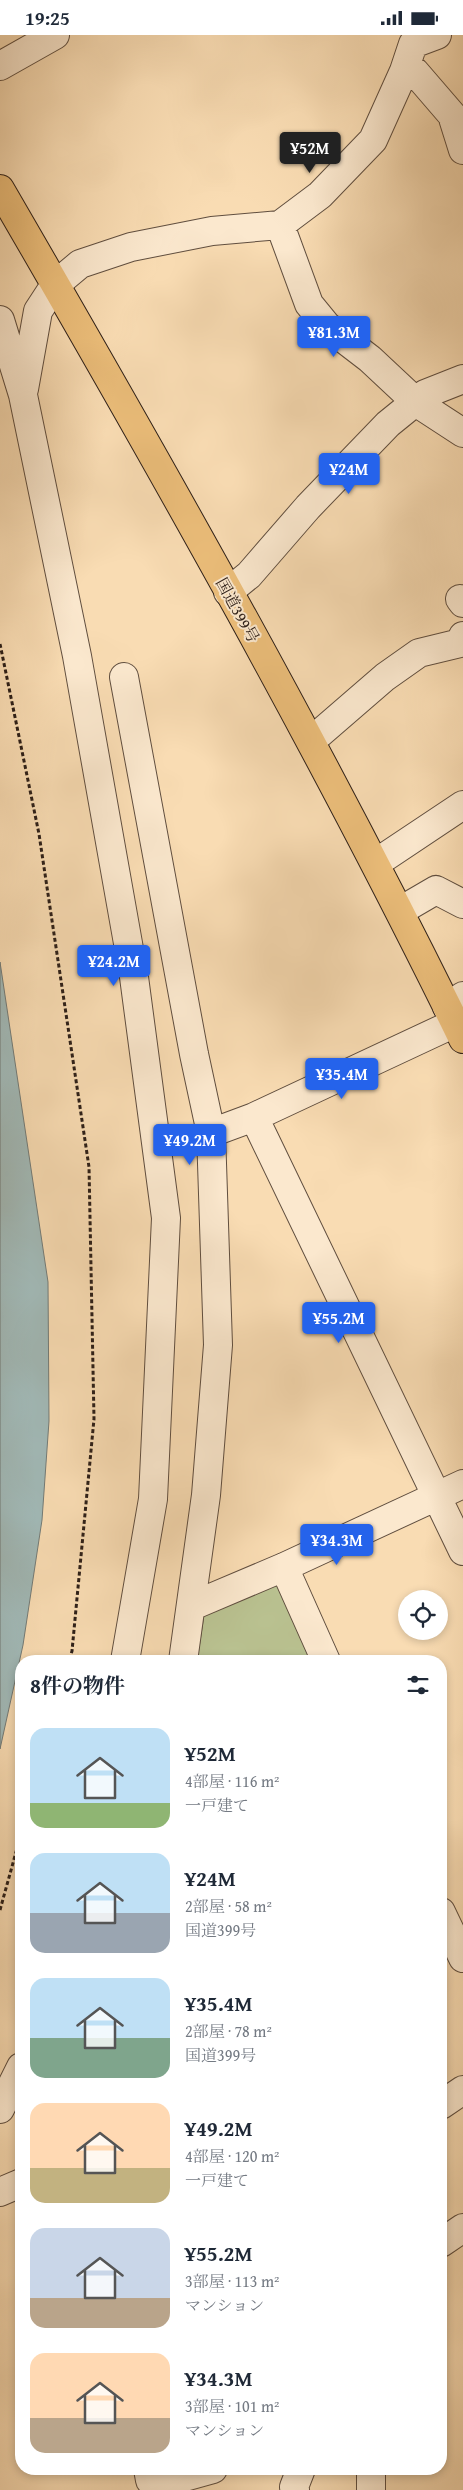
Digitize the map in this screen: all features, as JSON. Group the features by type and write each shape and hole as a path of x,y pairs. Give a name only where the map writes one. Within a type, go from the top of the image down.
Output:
{"highway":[{"name":"国道399号","path":"0,189 311,741 457,1016"}],"street":[{"path":"0,66 55,35"},
{"path":"395,35 404,71"},
{"path":"23,395 38,311 55,285 80,264 132,247 212,231 280,225 320,195 373,140 404,71 413,44 437,35"},
{"path":"404,71 415,72 452,115 463,150"},
{"path":"280,225 309,304 327,326 370,359 417,403 463,433"},
{"path":"0,320 23,395 77,656 134,977 166,1218 153,1499 126,1655"},
{"path":"228,592 249,575 308,507 388,424 417,403 425,394 463,379"},
{"path":"311,741 385,677 419,653 460,643 463,636"},
{"path":"124,677 194,1054 211,1133 218,1345 206,1495 184,1655"},
{"path":"376,863 463,805"},
{"path":"400,911 436,890 463,904"},
{"path":"211,1133 254,1117 457,1016"},
{"path":"254,1117 463,1551"},
{"path":"192,1606 284,1567 463,1484"},
{"path":"284,1567 323,1655"},
{"path":"447,1929 453,1946"},
{"path":"0,2109 15,2079"},
{"path":"447,2101 463,2090"},
{"path":"0,2192 15,2186"},
{"path":"447,2239 463,2228"},
{"path":"159,2481 186,2475"},
{"path":"295,2490 299,2475"},
{"path":"371,2490 372,2475"}],"path":[{"path":"0,644 39,834 89,1167 94,1419 71,1655"},
{"path":"0,1910 15,1855"}],"green space":[{"path":"277,1584 310,1655 198,1655 204,1615"}],"water":[{"path":"0,962 48,1282 49,1421 42,1520 23,1645 21,1655 15,1655 15,1681 0,1749"}]}
